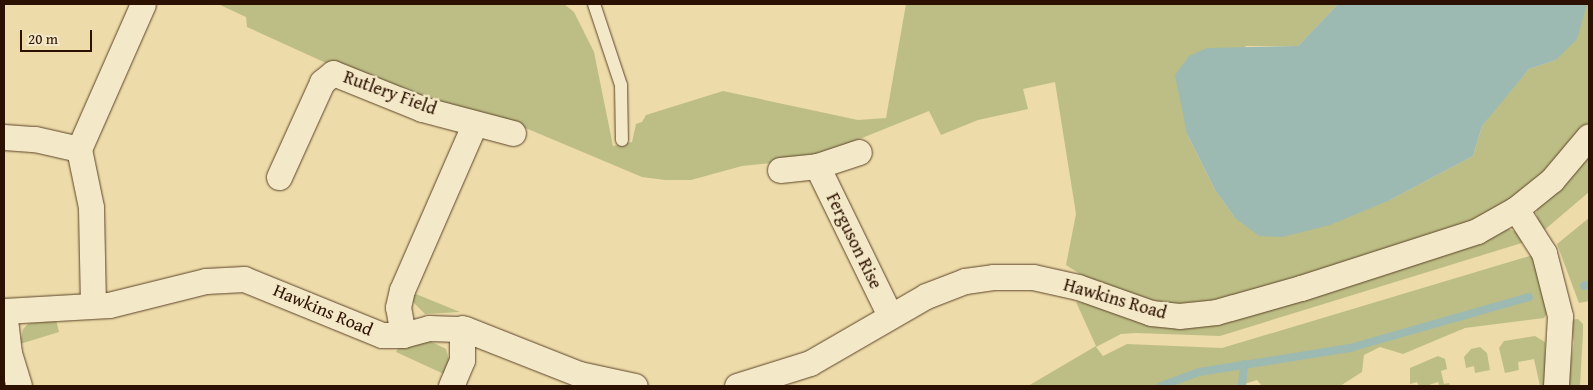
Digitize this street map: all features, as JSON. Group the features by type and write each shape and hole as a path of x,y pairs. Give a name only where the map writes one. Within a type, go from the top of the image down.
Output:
{"street":[{"path":"93,305 91,207 79,149 143,4"},
{"name":"Rutlery Field","path":"279,177 322,82 333,73 474,125 512,133"},
{"path":"403,334 398,307 402,290 474,125"},
{"name":"Hawkins Road","path":"737,386 810,363 946,286 993,277 1054,282 1151,313 1178,316 1208,313 1302,288 1477,231 1516,209 1552,180 1589,136"},
{"path":"4,137 35,139 79,149"},
{"path":"780,170 817,166 859,152"},
{"name":"Ferguson Rise","path":"817,166 890,316"},
{"path":"1516,209 1544,253 1560,316 1556,386"},
{"name":"Hawkins Road","path":"4,311 109,304 206,280 235,278 259,284 382,335 403,334 429,328 462,328 476,331 579,374 635,386"},
{"path":"4,311 9,353 20,386"},
{"path":"451,386 462,360 462,328"}],"lane":[{"path":"594,4 621,85 622,140"}],"green space":[{"path":"218,4 564,4 574,12 594,52 613,146 632,142 636,124 642,122 646,115 723,91 858,120 886,118 906,4 1338,4 1298,46 1246,46 1187,134 1215,190 1235,218 1390,200 1473,156 1482,126 1529,69 1556,60 1586,4 1589,4 1589,122 1544,174 1473,225 1246,296 1184,306 1152,300 1086,278 1066,265 1076,214 1055,82 1023,89 1028,109 978,120 941,135 929,111 810,159 742,166 691,180 665,180 642,177 516,124 474,117 326,63 247,27 246,17"},
{"path":"1589,144 1589,192 1542,232 1536,213 1538,206"},
{"path":"1589,218 1589,301 1579,303 1557,244"},
{"path":"1505,228 1520,233 1525,242 1220,336 1121,334 1096,347 1103,356 1127,344 1222,348 1533,255 1548,312 1544,318 1465,328 1403,354 1380,347 1364,355 1362,372 1340,386 1262,386 1257,380 1238,386 1028,386 1096,346 1076,302 1090,303 1127,318 1166,327"},
{"path":"411,292 460,312 425,314 411,300"},
{"path":"1578,319 1583,324 1580,386 1566,386 1574,343 1570,320"},
{"path":"56,320 59,332 20,344 23,329 28,324"},
{"path":"1535,336 1545,342 1546,386 1540,386 1534,359 1518,362 1519,370 1505,373 1499,348 1504,341"},
{"path":"430,341 446,349 449,360 446,375 396,352 399,347"},
{"path":"1480,347 1487,353 1490,370 1475,373 1474,366 1466,368 1464,357 1471,349"},
{"path":"1438,356 1445,359 1447,369 1441,371 1444,384 1449,383 1450,386 1439,386 1438,382 1426,386 1419,386 1417,382 1410,384 1410,368"}],"water":[{"path":"1338,4 1587,4 1577,39 1556,60 1529,69 1482,126 1473,156 1390,200 1330,225 1282,237 1259,236 1235,218 1215,190 1187,134 1175,75 1189,56 1207,48 1298,46"}],"waterway":[{"path":"1584,286 1589,284"},
{"path":"1161,386 1199,372 1350,348 1529,297"},
{"path":"1242,386 1244,364"}]}
